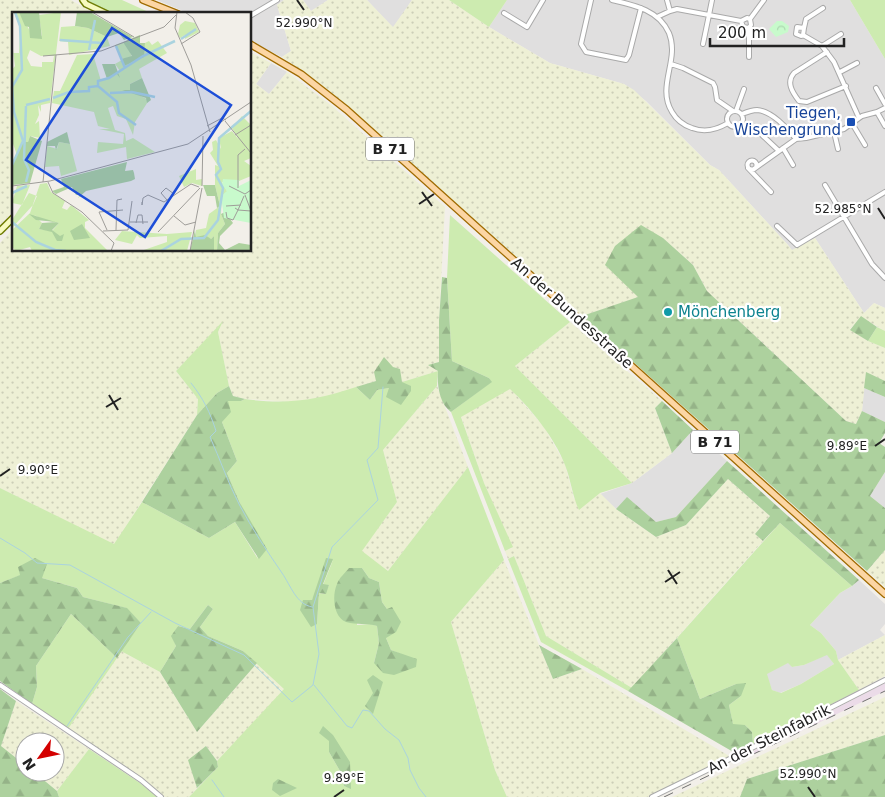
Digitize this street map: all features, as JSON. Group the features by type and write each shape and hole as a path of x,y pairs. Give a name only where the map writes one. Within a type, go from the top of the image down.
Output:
{"main road":[{"path":"83,0 86,4 103,12"},
{"path":"143,0 173,12"},
{"name":"An der Bundesstraße","path":"251,45 301,74 347,110 885,594"},
{"path":"0,231 12,218"}],"street":[{"path":"251,15 277,0"},
{"path":"504,13 527,27 543,0"},
{"path":"591,0 581,44 583,49 586,52 626,60 641,8"},
{"path":"612,0 634,2 658,17 668,33 672,45 665,96 669,108 675,117 688,127 705,131 728,123"},
{"path":"668,0 670,11"},
{"path":"703,44 712,0"},
{"path":"748,56 750,19 764,0"},
{"path":"803,35 806,19 823,8"},
{"path":"658,17 677,9 741,21 747,18 750,19"},
{"path":"741,21 743,27 749,28"},
{"path":"795,32 799,26 804,28"},
{"path":"789,31 795,32 798,36 803,35 822,46 827,52 840,72 858,118"},
{"path":"822,46 841,34"},
{"path":"827,52 790,77 789,83 797,98 799,101 807,102 846,86"},
{"path":"840,72 857,63"},
{"path":"670,64 683,68 712,83 715,87 717,100 735,111 742,114 755,110 765,112 783,125 796,139"},
{"path":"876,88 885,104"},
{"path":"728,123 728,115 735,111 744,89"},
{"path":"754,170 796,139 844,130 858,118 885,108"},
{"path":"877,112 885,126"},
{"path":"728,123 733,127 739,126 743,122 742,114"},
{"path":"853,124 865,145"},
{"path":"834,132 838,149"},
{"path":"762,135 781,150 792,165"},
{"path":"748,168 748,163 753,160 757,165 754,170"},
{"path":"748,168 754,170"},
{"path":"748,168 771,192"},
{"path":"825,185 872,264 885,278"},
{"path":"777,226 796,245 885,192"},
{"name":"An der Steinfabrik","path":"652,797 885,680"},
{"path":"0,685 141,780 161,797"}],"shaded area":[{"path":"157,0 284,0 277,5 291,51 282,57 251,42 251,12 185,12"},
{"path":"303,0 328,0 311,11"},
{"path":"367,0 412,0 393,28"},
{"path":"507,0 850,0 885,59 885,308 874,303 864,313 815,238 792,251 719,170 710,165 646,101 624,84 550,63 489,27"},
{"path":"271,63 287,72 269,94 256,84"},
{"path":"864,388 885,397 885,422 862,411"},
{"path":"693,430 727,461 676,517 656,522 627,498 616,509 600,494 632,483 672,453"},
{"path":"885,472 885,508 870,496"},
{"path":"859,580 885,604 885,624 880,630 885,635 838,660 836,651 821,633 810,625 840,593"},
{"path":"827,654 834,664 801,684 780,693 772,690 766,674 789,662 792,667 804,665"},
{"path":"885,683 885,691 745,758 744,756"}],"green space":[{"path":"0,0 71,0 92,12 12,12 12,212 0,224"},
{"path":"88,0 122,0 149,12 115,12 95,5"},
{"path":"284,0 303,0 311,11 328,0 367,0 393,27 412,0 449,0 489,27 550,63 624,84 634,90 710,165 719,170 792,250 815,238 864,313 874,303 885,308 885,331 861,317 850,329 868,341 885,348 885,381 866,373 862,411 856,424 846,421 707,291 693,265 663,238 639,297 582,316 332,94 282,57 291,51 277,5"},
{"path":"449,0 507,0 489,27"},
{"path":"850,0 885,0 885,59"},
{"path":"777,21 782,21 789,26 788,32 776,37 769,29"},
{"path":"251,53 271,63 256,84 269,94 287,72 332,106 445,207 439,320 439,362 429,365 438,371 402,382 376,381 327,397 294,402 245,399 233,396 229,386 218,332 222,323 176,371 198,399 197,415 114,545 0,488 0,243 12,230 12,251 251,251"},
{"path":"450,215 570,322 515,366 632,483 600,493 579,510 565,465 555,444 534,414 510,389 461,417 484,483 513,547 505,551 451,412 491,382 489,378 452,361 447,278"},
{"path":"641,225 663,238 693,265 707,291 846,421 856,424 862,411 885,422 885,433 879,443 885,447 885,472 870,496 885,508 885,550 867,571 582,316 638,297 605,265 615,246"},
{"path":"442,277 447,278 452,361 489,378 492,382 451,412 441,399 438,371 428,365 439,362"},
{"path":"861,316 877,327 868,341 850,330"},
{"path":"223,321 218,332 229,386 217,393 197,415 198,399 176,371"},
{"path":"570,322 662,401 655,408 672,453 632,483 515,366"},
{"path":"877,327 885,331 885,348 868,341"},
{"path":"384,357 393,367 400,369 402,382 411,386 411,391 401,405 386,397 389,388 377,390 370,400 356,387 376,381 374,372"},
{"path":"438,371 437,386 383,450 397,502 362,551 388,571 468,467 504,560 451,622 495,770 507,797 189,797 218,767 217,761 284,689 243,651 208,636 200,627 213,609 208,605 190,629 178,626 172,636 176,646 160,672 121,651 141,623 126,608 83,597 77,588 42,578 21,575 0,583 0,488 114,544 142,502 209,538 235,522 258,559 240,503 227,473 237,461 222,422 228,401 241,401 245,399 260,401 302,400 356,387 370,400 377,390 389,388","holes":["333,560 323,585 329,585 325,594 319,593 317,624 303,601 312,600","362,568 369,578 379,582 382,602 387,609 386,638 391,650 401,654 374,663 379,643 377,626 371,624 357,625","329,741 351,788 344,786 340,771 329,752"]},
{"path":"866,372 885,381 885,397 864,388"},
{"path":"229,386 233,396 245,399 241,401 228,401 231,412 222,422 237,461 227,473 240,503 267,549 259,559 235,522 209,538 142,502 197,415 217,393"},
{"path":"437,386 468,467 388,571 361,551 397,502 383,450"},
{"path":"510,388 544,427 565,464 574,499 600,493 616,509 656,537 686,525 728,479 770,516 755,534 763,541 632,688 546,636 514,556 508,559 505,551 512,548 484,483 461,416"},
{"path":"662,401 693,430 672,453 655,408"},
{"path":"727,461 859,580 852,586 780,523 763,541 755,534 770,516 728,479 686,525 656,537 616,509 627,497 656,522 676,517"},
{"path":"780,523 852,586 840,593 810,625 821,633 836,651 838,660 859,690 753,744 752,732 745,725 733,725 729,705 741,696 736,684 700,699 677,638","holes":["827,655 834,664 801,684 781,693 772,690 767,674 788,663 792,667 804,665"]},
{"path":"885,550 885,587 867,571"},
{"path":"514,556 546,636 632,688 628,691 541,642 508,559"},
{"path":"35,558 47,564 42,578 77,588 83,597 127,608 141,623 117,658 71,614 36,666 37,687 32,704 0,681 0,583 20,575 18,567"},
{"path":"326,558 333,559 323,584 329,585 326,594 319,593 317,624 311,627 300,610 303,600 312,600"},
{"path":"504,560 553,679 582,669 731,757 648,797 507,797 495,770 451,622"},
{"path":"349,568 362,568 369,578 379,582 382,602 387,609 392,607 401,622 396,632 386,638 391,650 417,659 416,667 394,675 383,673 374,663 379,643 377,626 346,622 338,616 334,600 335,589 339,580"},
{"path":"208,605 213,609 200,627 208,636 243,651 257,663 197,732 160,672 176,646 171,636 178,626 190,629"},
{"path":"71,614 117,658 68,729 32,704 37,687 36,666"},
{"path":"885,635 885,676 859,690 838,660"},
{"path":"677,638 700,699 736,684 746,683 741,696 729,705 733,724 745,725 752,732 753,744 735,753 628,691"},
{"path":"539,645 582,669 553,679"},
{"path":"121,651 160,672 197,732 257,663 285,689 217,761 206,746 189,760 197,788 189,797 165,797 142,779 68,729"},
{"path":"373,675 383,682 373,714 365,706 373,693 367,680"},
{"path":"0,689 16,701 1,746 15,757 15,782 46,782 57,791 59,797 0,797"},
{"path":"885,697 885,735 747,779 740,797 672,797"},
{"path":"16,701 63,732 15,732 15,757 1,746"},
{"path":"323,726 333,735 350,762 351,789 344,786 340,771 329,752 329,741 319,733"},
{"path":"65,733 89,749 65,780"},
{"path":"885,735 885,797 740,797 747,779"},
{"path":"206,746 217,761 218,767 197,788 188,760"},
{"path":"89,749 140,783 157,797 59,797 57,791"},
{"path":"278,779 297,788 280,796 272,790 273,783"},
{"path":"46,782 64,782 57,791"}],"waterway":[{"path":"191,383 203,400 211,418 216,431 210,437 231,488 244,513 294,594 306,605 312,607"},
{"path":"0,538 25,553 37,563 70,565 175,623 244,655 292,702 313,685 319,654 313,607 332,547 378,500 367,460 378,448 383,387"},
{"path":"67,726 128,637 151,612"},
{"path":"314,685 347,726 352,728 363,710 369,711 385,729 399,740 408,758 410,770 426,797"},
{"path":"212,780 224,797"}],"railway":[{"path":"664,797 885,691"}],"place":[{"name":"Tiegen, Wischengrund","path":"851,122"},
{"name":"Mönchenberg","path":"668,312"}]}
